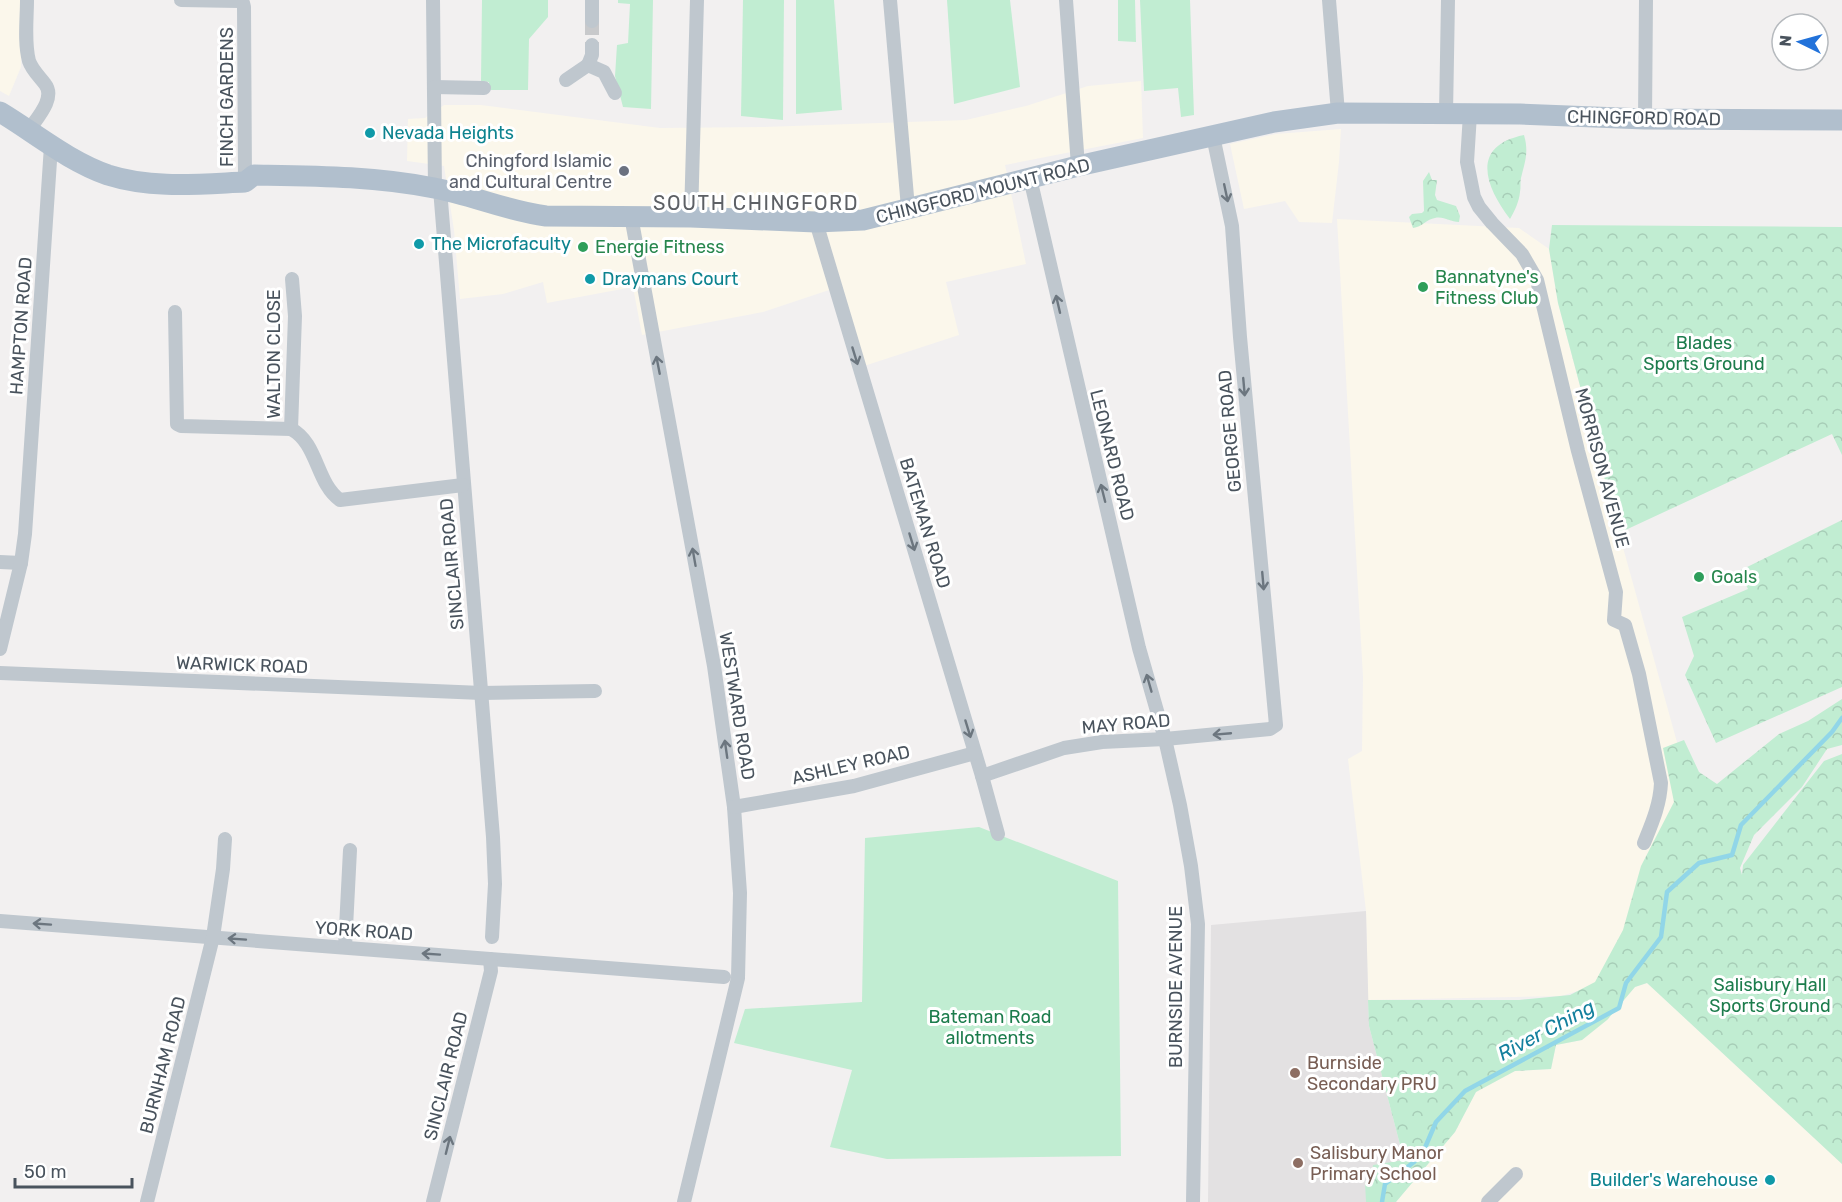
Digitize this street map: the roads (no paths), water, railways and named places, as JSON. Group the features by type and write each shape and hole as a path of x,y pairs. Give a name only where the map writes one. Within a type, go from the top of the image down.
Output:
{"main road":[{"name":"CHINGFORD MOUNT ROAD","path":"0,112 51,146 106,174 131,181 166,184 245,182 254,175 347,177 438,188 526,213 574,217 691,217 816,222 863,220 1078,166 1274,122 1338,113 1446,114"},
{"name":"CHINGFORD ROAD","path":"1446,114 1645,119 1842,120"}],"street":[{"path":"27,0 27,43 30,62 47,86 48,93 48,100 29,130"},
{"name":"FINCH GARDENS","path":"180,0 243,3 245,182"},
{"name":"SINCLAIR ROAD","path":"433,0 438,188 493,837 495,884 492,937"},
{"path":"592,0 592,21"},
{"path":"691,217 697,0"},
{"path":"890,0 908,208"},
{"path":"1066,0 1078,166"},
{"path":"1329,0 1338,113"},
{"path":"1446,114 1448,0"},
{"path":"1645,119 1646,0"},
{"path":"566,80 588,65 592,56 592,45"},
{"path":"588,65 604,72 615,93"},
{"path":"434,87 484,87"},
{"name":"MORRISON AVENUE","path":"1470,114 1467,162 1474,197 1492,223 1522,254 1537,280 1578,451 1616,592 1614,620 1625,625 1639,674 1661,783 1655,815 1644,843"},
{"name":"GEORGE ROAD","path":"1213,136 1232,226 1276,725"},
{"name":"HAMPTON ROAD","path":"0,649 21,563 25,534 51,146"},
{"name":"LEONARD ROAD","path":"1030,178 1139,648 1165,739"},
{"name":"WESTWARD ROAD","path":"631,216 714,666 734,807 740,893 738,978 684,1202"},
{"name":"BATEMAN ROAD","path":"816,222 998,834"},
{"name":"WALTON CLOSE","path":"291,429 296,316 292,279"},
{"path":"175,312 177,424 181,426 291,429 304,438 331,490 340,500 463,485"},
{"path":"0,562 21,563"},
{"name":"WARWICK ROAD","path":"0,673 482,693 595,691"},
{"name":"MAY ROAD","path":"982,776 1064,748 1108,741 1165,739 1270,729 1276,725"},
{"name":"BURNSIDE AVENUE","path":"1165,739 1182,815 1198,924 1193,1202"},
{"name":"ASHLEY ROAD","path":"734,807 854,786 975,753"},
{"name":"BURNHAM ROAD","path":"147,1202 213,937 225,839"},
{"path":"345,947 351,850"},
{"name":"YORK ROAD","path":"0,921 724,977"},
{"name":"SINCLAIR ROAD","path":"433,1202 491,971 490,959"},
{"path":"1488,1202 1516,1174"}],"waterway":[{"name":"River Ching","path":"1382,1202 1385,1184 1414,1162 1424,1150 1436,1122 1465,1091 1619,1008 1626,983 1661,937 1667,892 1699,863 1732,855 1741,825 1832,732 1842,718"}],"tunnel":[{"path":"592,21 592,45"}],"place":[{"name":"Nevada Heights","path":"370,133"},
{"name":"Chingford Islamic and Cultural Centre","path":"624,171"},
{"name":"The Microfaculty","path":"419,244"},
{"name":"Energie Fitness","path":"583,247"},
{"name":"Draymans Court","path":"590,279"},
{"name":"Bannatyne's Fitness Club","path":"1423,287"},
{"name":"Goals","path":"1699,577"},
{"name":"Burnside Secondary PRU","path":"1295,1073"},
{"name":"Salisbury Manor Primary School","path":"1298,1163"},
{"name":"Builder's Warehouse","path":"1770,1180"}],"district":[{"name":"SOUTH CHINGFORD","path":"756,203"}],"park label":[{"name":"Blades Sports Ground","path":"1704,353"},
{"name":"Salisbury Hall Sports Ground","path":"1770,995"},
{"name":"Bateman Road allotments","path":"990,1027"}]}
